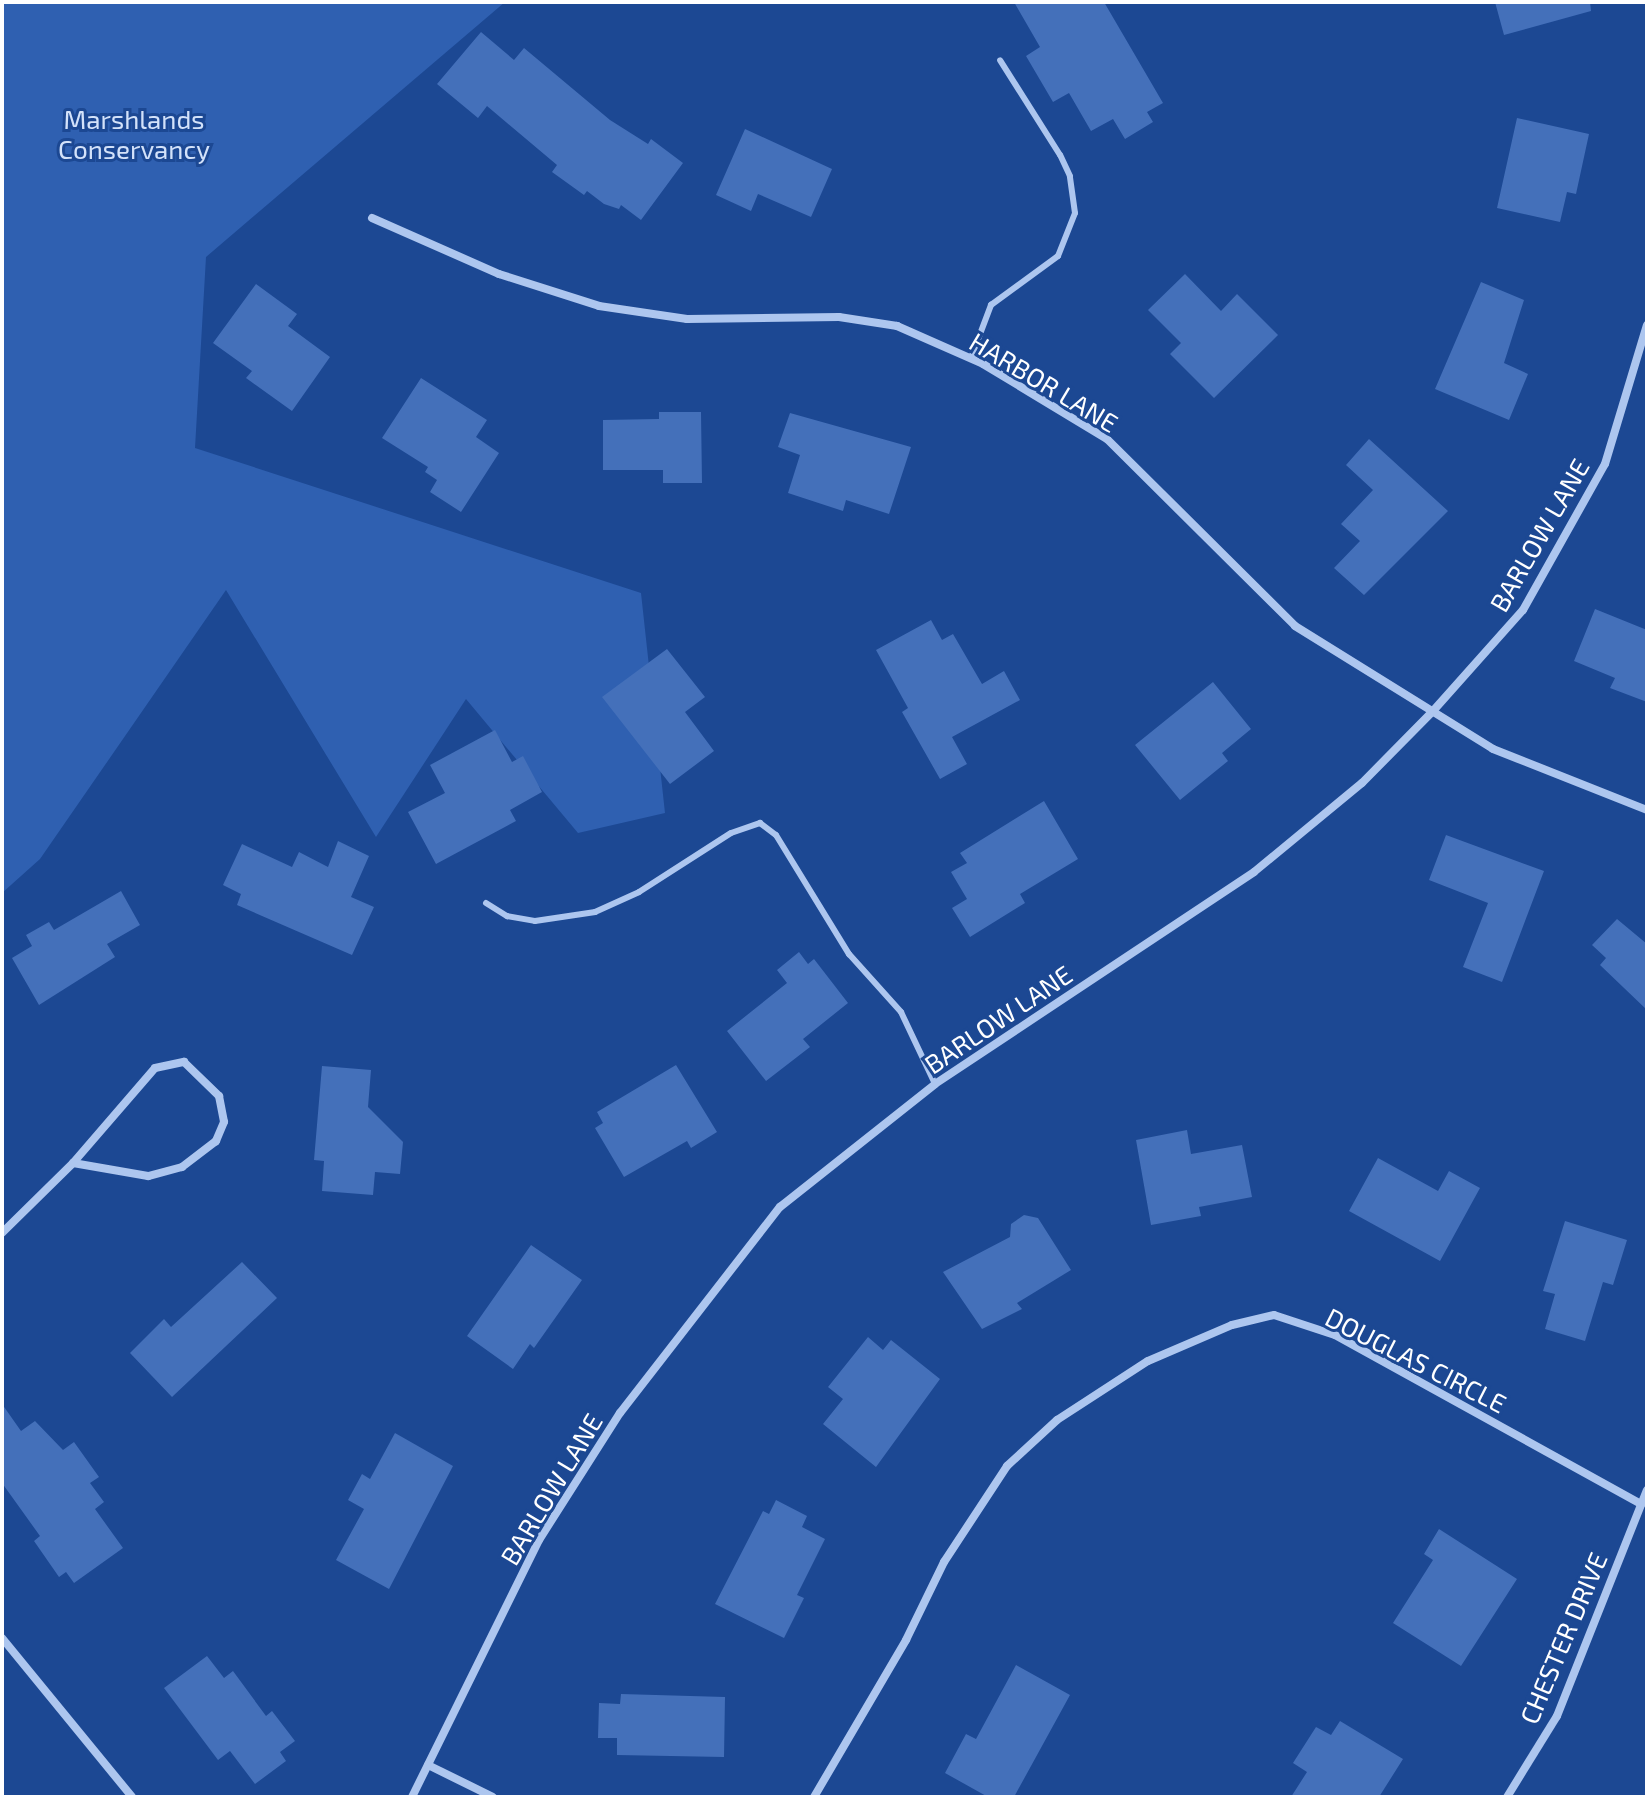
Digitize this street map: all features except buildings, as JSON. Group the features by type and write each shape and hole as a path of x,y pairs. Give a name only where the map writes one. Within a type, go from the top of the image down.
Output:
{"street":[{"name":"HARBOR LANE","path":"372,218 499,274 599,306 687,319 839,317 897,326 971,358 1107,439 1295,626 1493,749 1647,810"},
{"name":"BARLOW LANE","path":"412,1797 539,1540 620,1413 780,1207 935,1084 1254,872 1362,783 1433,711 1523,610 1605,464 1647,325"},
{"path":"2,1233 73,1163 155,1068 184,1062 219,1096 224,1122 216,1141 182,1167 148,1176 73,1163"},
{"name":"DOUGLAS CIRCLE","path":"814,1797 906,1640 944,1562 1007,1466 1057,1420 1148,1361 1232,1325 1274,1315 1335,1335 1641,1504"},
{"name":"CHESTER DRIVE","path":"1507,1797 1557,1716 1647,1490"},
{"path":"2,1638 132,1797"},
{"path":"428,1765 493,1797"}],"lane":[{"path":"971,358 991,305 1058,256 1075,213 1070,176 1060,155 1000,60"},
{"path":"486,903 507,916 535,921 595,912 639,892 739,829 760,823 776,835 849,954 901,1012 935,1084"}],"green space":[{"name":"Marshlands Conservancy","path":"2,2 505,2 206,257 195,448 641,593 665,813 578,833 466,699 376,837 226,590 40,859 2,893"}]}
